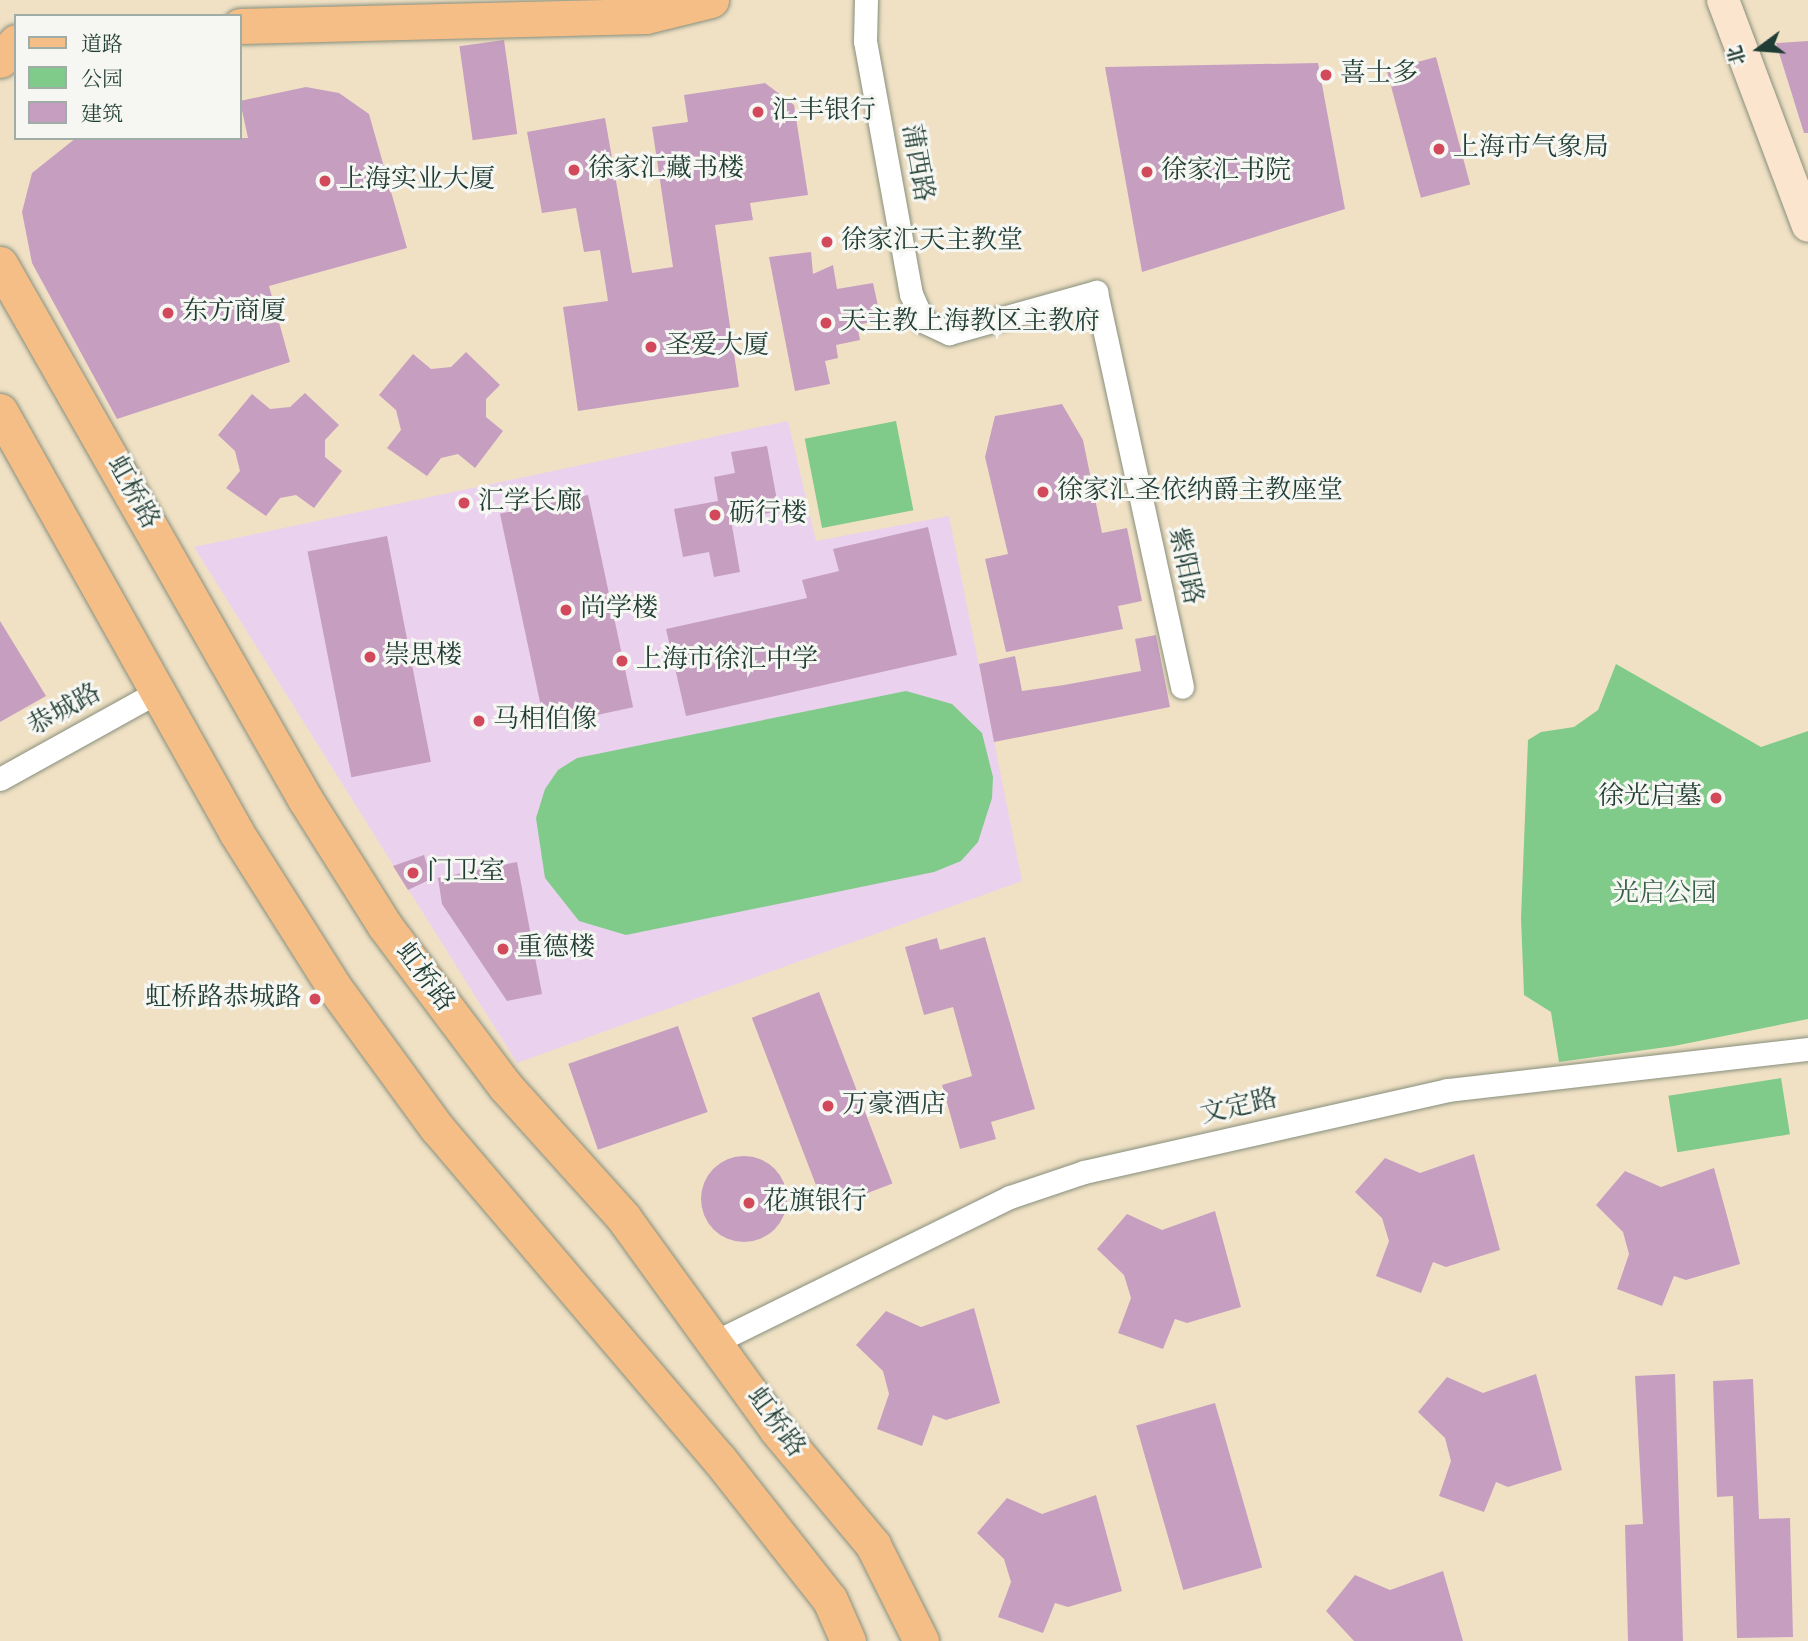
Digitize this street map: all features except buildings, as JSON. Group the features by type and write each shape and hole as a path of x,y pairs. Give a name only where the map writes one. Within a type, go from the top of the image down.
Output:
{"main road":[{"path":"242,26 646,16 711,0"},
{"path":"1723,0 1808,226"},
{"path":"0,60 14,44"},
{"name":"虹桥路","path":"0,264 305,799 386,926 506,1087 623,1217 717,1341 777,1430 873,1545 921,1641"},
{"path":"0,411 236,832 342,998 437,1128 736,1480 830,1600 848,1641"}],"street":[{"name":"蒲西路","path":"866,0 865,41 911,293 923,321 949,333 1096,292"},
{"name":"紫阳路","path":"1096,292 1182,687"},
{"name":"恭城路","path":"0,779 157,692"},
{"name":"文定路","path":"717,1341 1010,1197 1084,1172 1447,1090 1808,1049"}],"shaded area":[{"name":"上海市徐汇中学","path":"788,421 816,541 949,516 1022,881 517,1063 194,547"}],"green space":[{"path":"896,421 913,510 822,528 805,439"},
{"name":"光启公园","path":"1616,664 1761,747 1808,731 1808,1019 1674,1046 1559,1062 1551,1012 1524,995 1521,918 1528,740 1541,732 1574,727 1598,710"},
{"path":"906,691 952,704 982,733 993,777 992,798 978,842 961,861 934,872 626,935 579,921 545,878 536,818 545,789 558,770 577,758"},
{"path":"1781,1078 1790,1134 1677,1152 1668,1096"}],"place":[{"name":"喜士多","path":"1326,75"},
{"name":"汇丰银行","path":"758,112"},
{"name":"上海市气象局","path":"1439,149"},
{"name":"徐家汇藏书楼","path":"574,170"},
{"name":"徐家汇书院","path":"1147,172"},
{"name":"上海实业大厦","path":"325,181"},
{"name":"徐家汇天主教堂","path":"827,242"},
{"name":"东方商厦","path":"168,313"},
{"name":"天主教上海教区主教府","path":"826,323"},
{"name":"圣爱大厦","path":"651,347"},
{"name":"徐家汇圣依纳爵主教座堂","path":"1043,492"},
{"name":"汇学长廊","path":"464,503"},
{"name":"砺行楼","path":"715,515"},
{"name":"尚学楼","path":"566,610"},
{"name":"崇思楼","path":"370,657"},
{"name":"上海市徐汇中学","path":"622,661"},
{"name":"马相伯像","path":"479,721"},
{"name":"徐光启墓","path":"1716,798"},
{"name":"门卫室","path":"413,873"},
{"name":"重德楼","path":"503,949"},
{"name":"虹桥路恭城路","path":"315,999"},
{"name":"万豪酒店","path":"828,1106"},
{"name":"花旗银行","path":"749,1203"}]}
